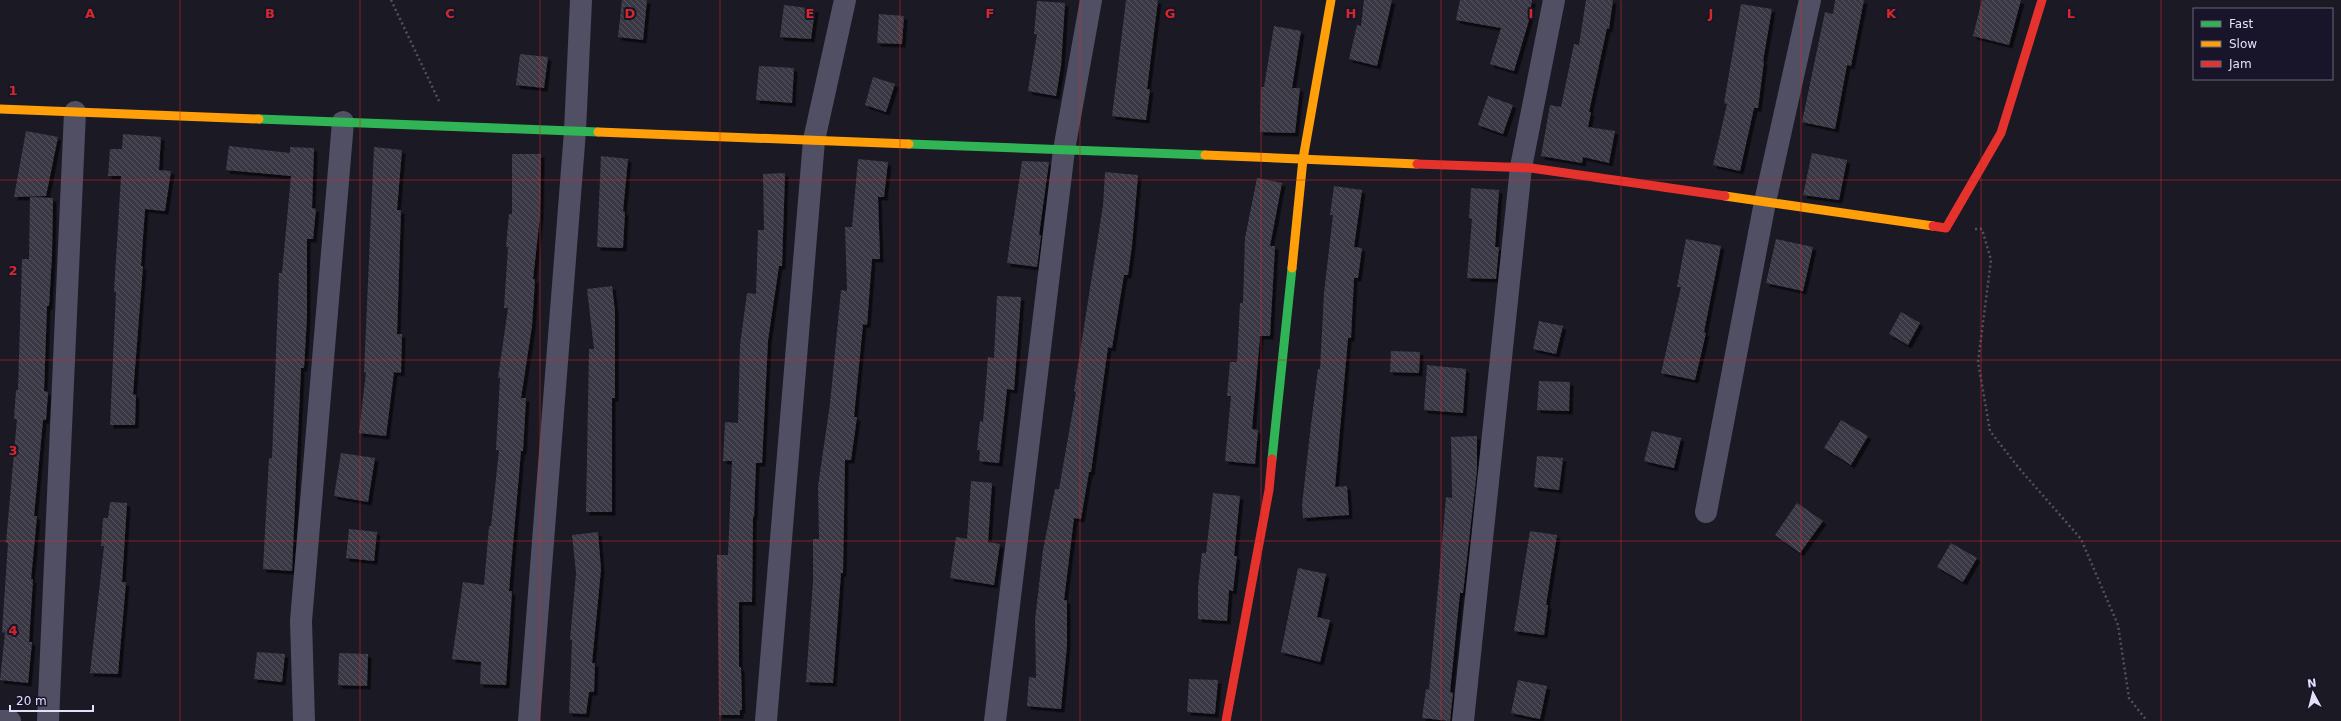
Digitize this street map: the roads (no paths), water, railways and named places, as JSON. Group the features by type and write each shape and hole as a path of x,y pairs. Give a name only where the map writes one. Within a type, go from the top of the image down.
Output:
{"street":[{"path":"529,721 575,131 581,0"},
{"path":"766,721 814,140 845,0"},
{"path":"995,721 1064,150 1091,0"},
{"path":"1226,721 1269,490 1303,159 1331,0"},
{"path":"1463,721 1521,167 1554,0"},
{"path":"1706,512 1765,202 1810,0"},
{"path":"0,109 1521,167 1946,228 2001,133 2035,28 2042,0"},
{"path":"48,721 75,112"},
{"path":"304,721 301,621 343,122"},
{"path":"0,720 10,721"}]}
